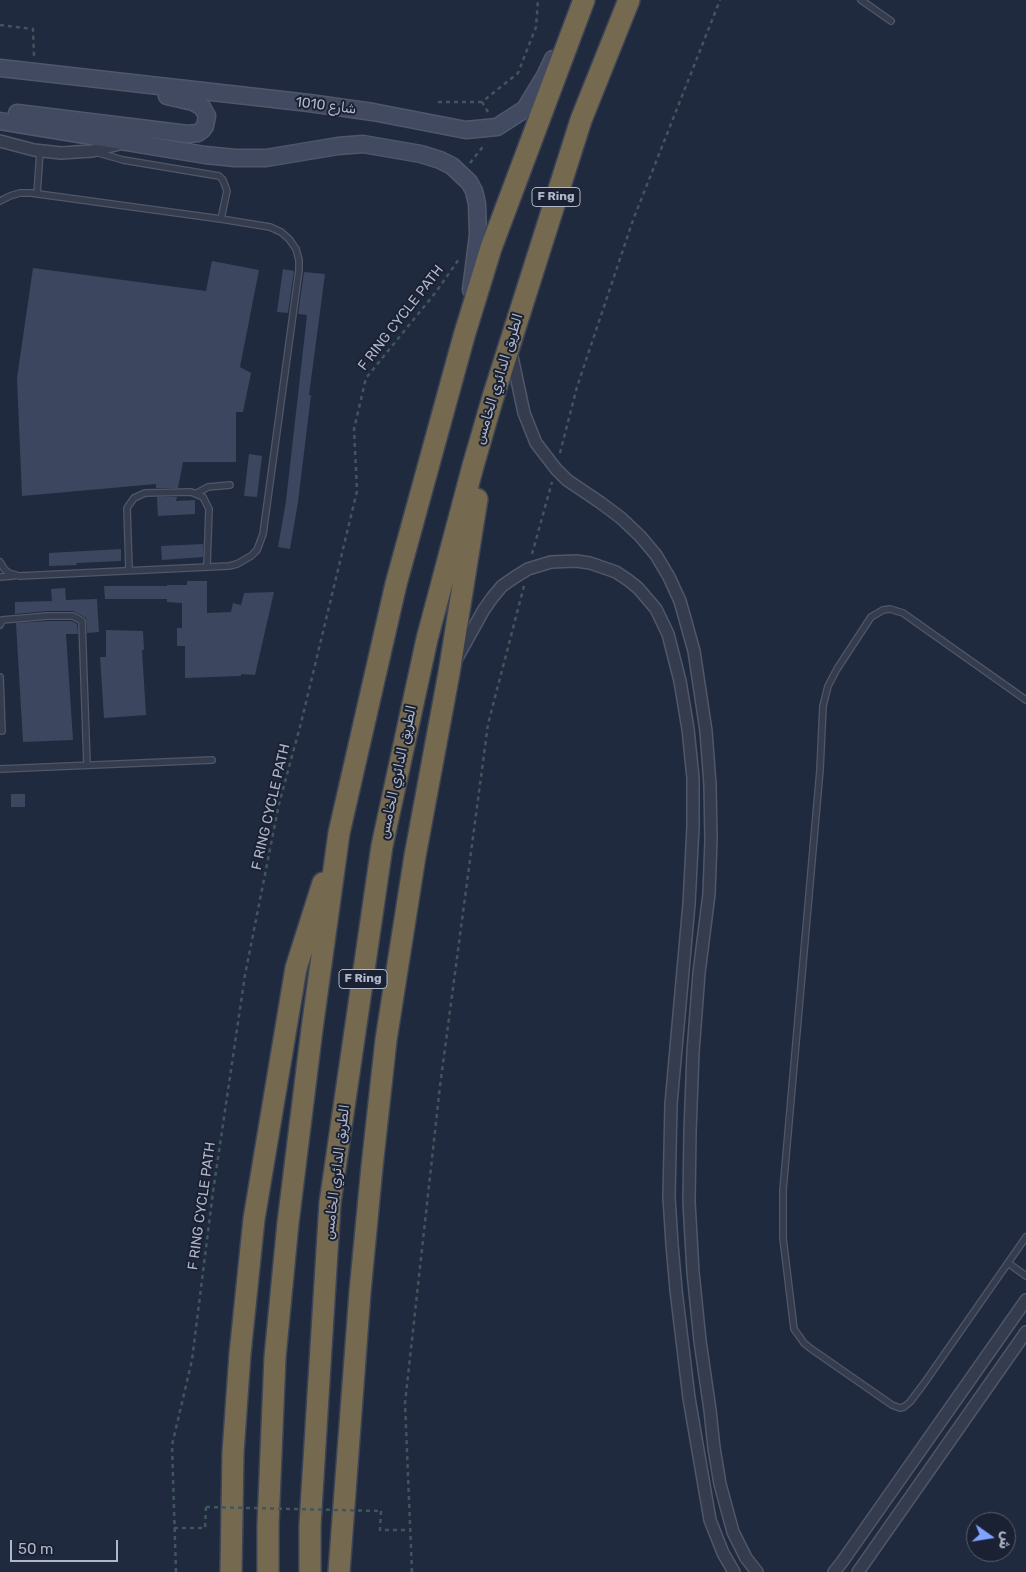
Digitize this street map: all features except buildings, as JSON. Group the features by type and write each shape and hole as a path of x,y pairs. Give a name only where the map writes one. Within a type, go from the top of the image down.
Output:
{"highway":[{"name":"F Ring","path":"268,1572 268,1525 276,1357 288,1223 339,833 396,584 464,336 491,248 584,0"},
{"name":"الطريق الدائري الخامس","path":"310,1572 310,1525 330,1203 382,846 427,639 472,466 509,341 582,120 630,0"},
{"path":"339,1572 364,1254 386,1040 415,856 449,673 493,397"},
{"path":"231,1572 234,1453 240,1354 254,1219 296,968 339,833"},
{"path":"349,1452 352,1572"}],"street":[{"name":"شارع 1010","path":"0,68 354,109 466,130 498,127 525,109 545,76 579,0"},
{"path":"0,111 188,134 198,133 207,121 205,111 193,102 35,72"},
{"path":"0,121 205,156 266,158 338,146 363,144 421,154 452,166 469,182 474,191 477,204 478,235 464,336"},
{"path":"0,141 40,151 61,153 92,151 126,142"},
{"path":"509,341 524,413 536,443 556,469 573,484 621,518 656,555 680,601 688,626 699,677 710,785 711,840 709,894 699,973 693,1052 690,1202 693,1272 700,1341 720,1484 733,1532 746,1558 757,1572"},
{"path":"449,673 492,598 502,586 528,569 551,562 576,561 603,567 628,580 648,598 663,621 668,634 680,681 688,729 693,778 693,827 687,923 671,1104 669,1188 672,1244 689,1398 703,1485 710,1520 716,1537 734,1572"},
{"path":"680,681 699,677"},
{"path":"834,1572 1026,1300"},
{"path":"858,1572 1026,1332"}],"lane":[{"path":"861,0 890,20"},
{"path":"37,194 40,151"},
{"path":"92,151 123,160 219,176 224,180 227,191 221,219"},
{"path":"0,202 20,193 37,194 270,227 290,239 296,249 299,260 261,542 257,550 245,561 229,566 0,577"},
{"path":"197,494 208,487 230,485"},
{"path":"129,570 126,514 130,502 134,498 145,494 191,492 203,497 209,508 207,566"},
{"path":"1,565 9,573 15,575"},
{"path":"1026,700 902,613 890,609 883,610 871,618 828,686 823,706 820,770 782,1190 783,1238 793,1321 798,1336 810,1348 896,1407 904,1407 910,1402 1026,1237"},
{"path":"0,625 2,620 48,616 73,616 82,621 87,765"},
{"path":"0,677 2,731"},
{"path":"0,769 212,760"},
{"path":"1008,1263 1026,1276"}],"path":[{"path":"438,102 482,102 518,73 536,27 538,0"},
{"path":"412,1572 405,1403 440,1086 488,724 577,387 633,220 720,0"},
{"path":"0,24 33,29 35,72"},
{"path":"460,175 498,127 482,102"},
{"name":"F RING CYCLE PATH","path":"176,1572 172,1445 192,1360 213,1192 245,975 279,804 301,723 357,491 354,429 366,378 436,292 464,253"},
{"path":"174,1528 205,1528 206,1507 381,1511 380,1530 410,1530"}]}
